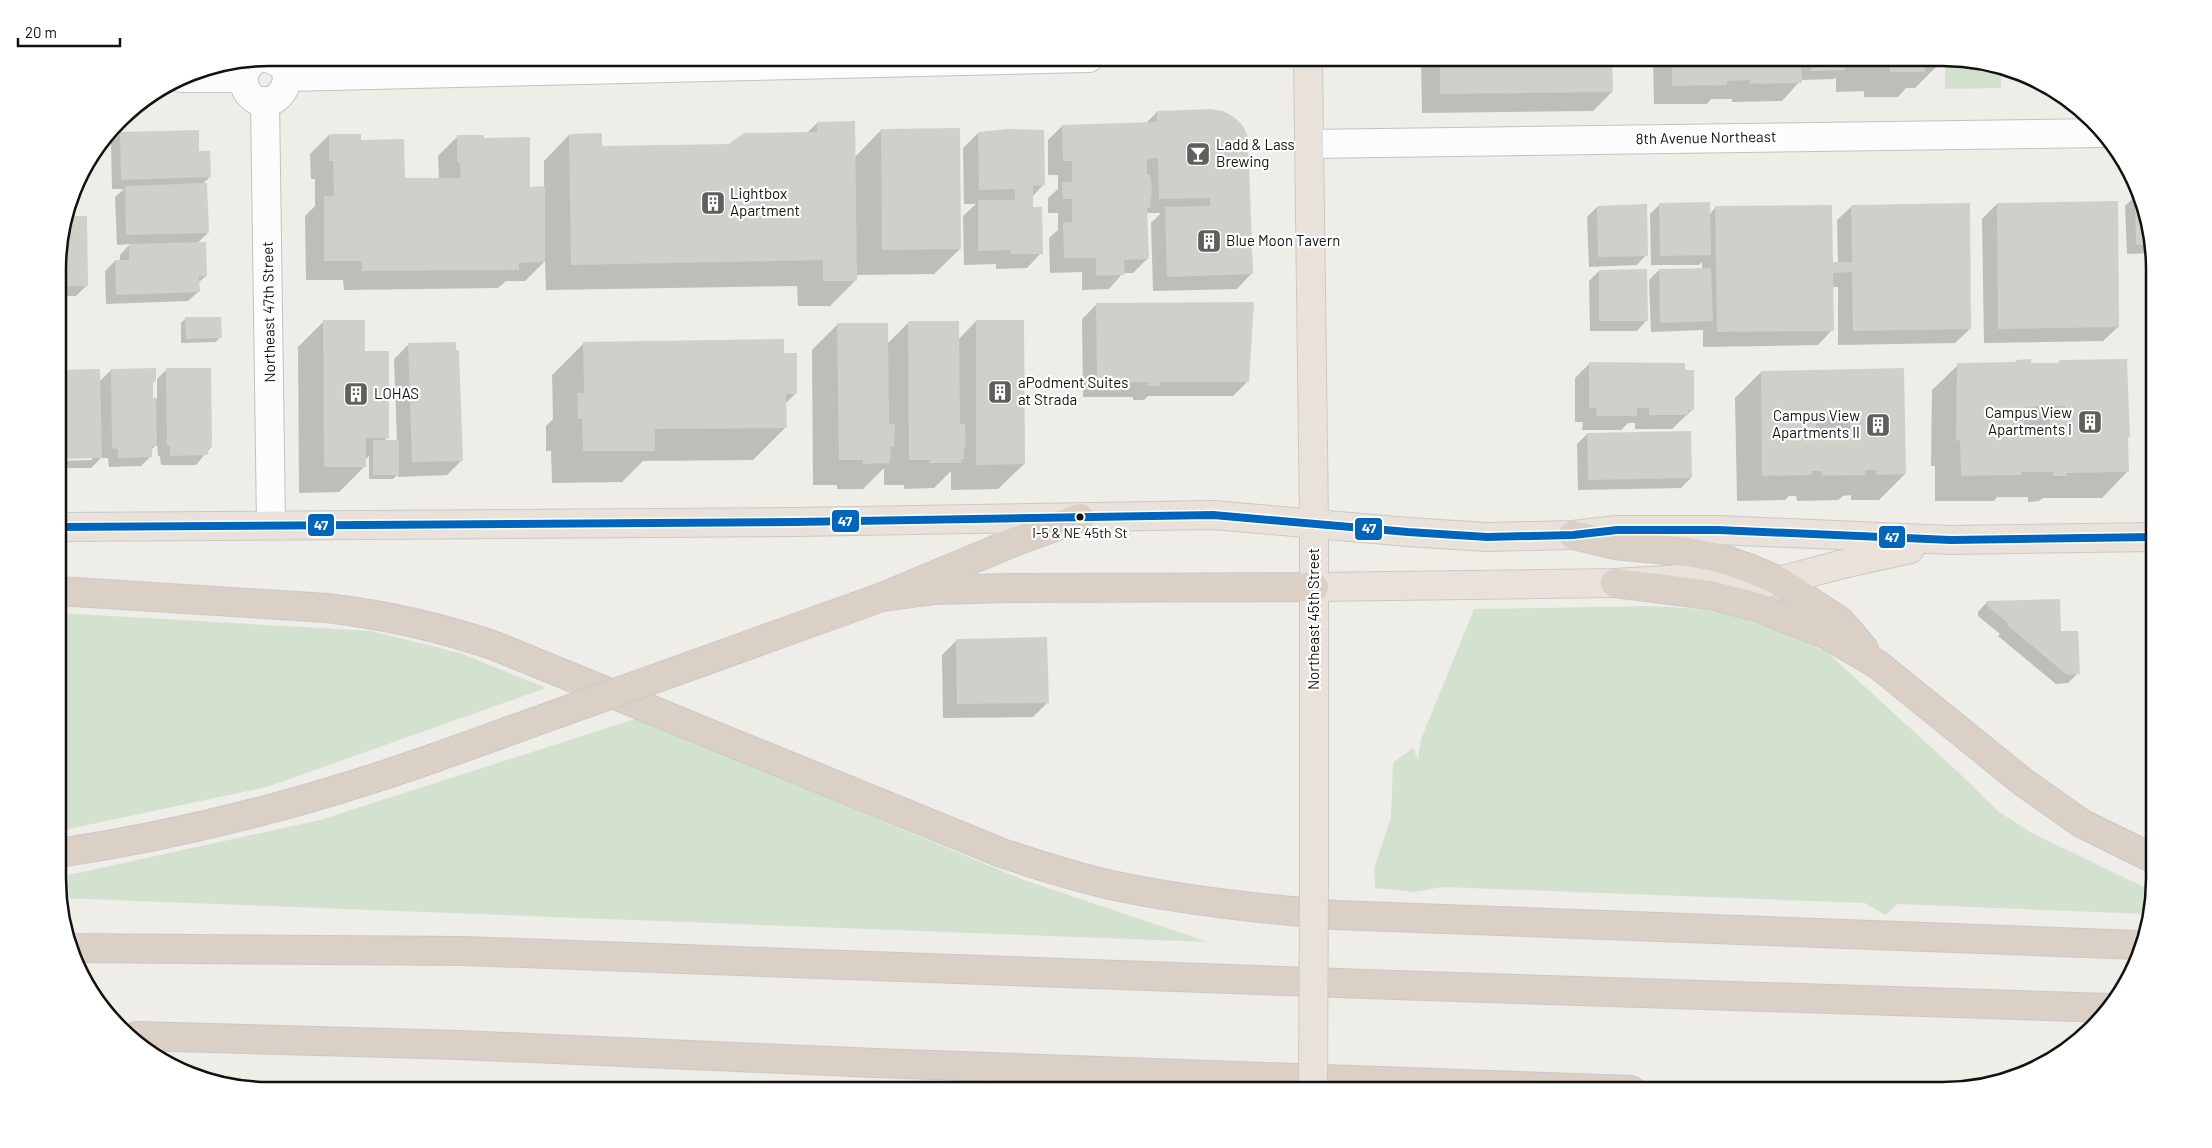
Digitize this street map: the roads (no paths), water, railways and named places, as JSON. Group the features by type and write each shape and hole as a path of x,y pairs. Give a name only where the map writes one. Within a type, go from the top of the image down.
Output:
{"highway":[{"path":"66,852 162,835 263,812 372,780 882,597 1014,542 1080,518"},
{"path":"1573,535 1614,545 1688,552 1719,558 1779,581 1840,621 1877,664"},
{"path":"1615,583 1710,595 1757,607 1825,634 1877,664 2052,803 2080,823 2146,855"},
{"path":"882,597 935,590 1010,588 1314,587"},
{"path":"66,591 327,608 387,616 454,632 495,646 1002,853 1082,878 1165,896 1272,910 1346,916 2135,945"},
{"path":"79,948 464,951 1394,985 2099,1008"},
{"path":"141,1036 460,1045 876,1063 1407,1082"}],"main road":[{"name":"Northeast 45th Street","path":"1308,66 1314,523 1313,1082"},
{"path":"66,527 785,522 1080,518 1213,514 1487,537 1573,535 1617,530 1718,530 1951,540 2146,537"},
{"path":"1314,587 1615,583 1681,579 1739,584 1779,581 1847,562 1951,540"}],"street":[{"path":"215,74 250,69 246,89 255,99 266,101 276,99 287,82 287,77 281,66"},
{"path":"287,77 751,66"},
{"name":"Northeast 47th Street","path":"266,101 271,524"},
{"name":"8th Avenue Northeast","path":"1309,144 2093,133"}],"place":[{"name":"Ladd & Lass Brewing","path":"1198,154"},
{"name":"Lightbox Apartment","path":"713,203"},
{"name":"Blue Moon Tavern","path":"1209,241"},
{"name":"aPodment Suites at Strada","path":"1000,392"},
{"name":"LOHAS","path":"356,394"},
{"name":"Campus View Apartments I","path":"2090,422"},
{"name":"Campus View Apartments II","path":"1878,425"},
{"name":"I-5 & NE 45th St","path":"1080,517"}]}
